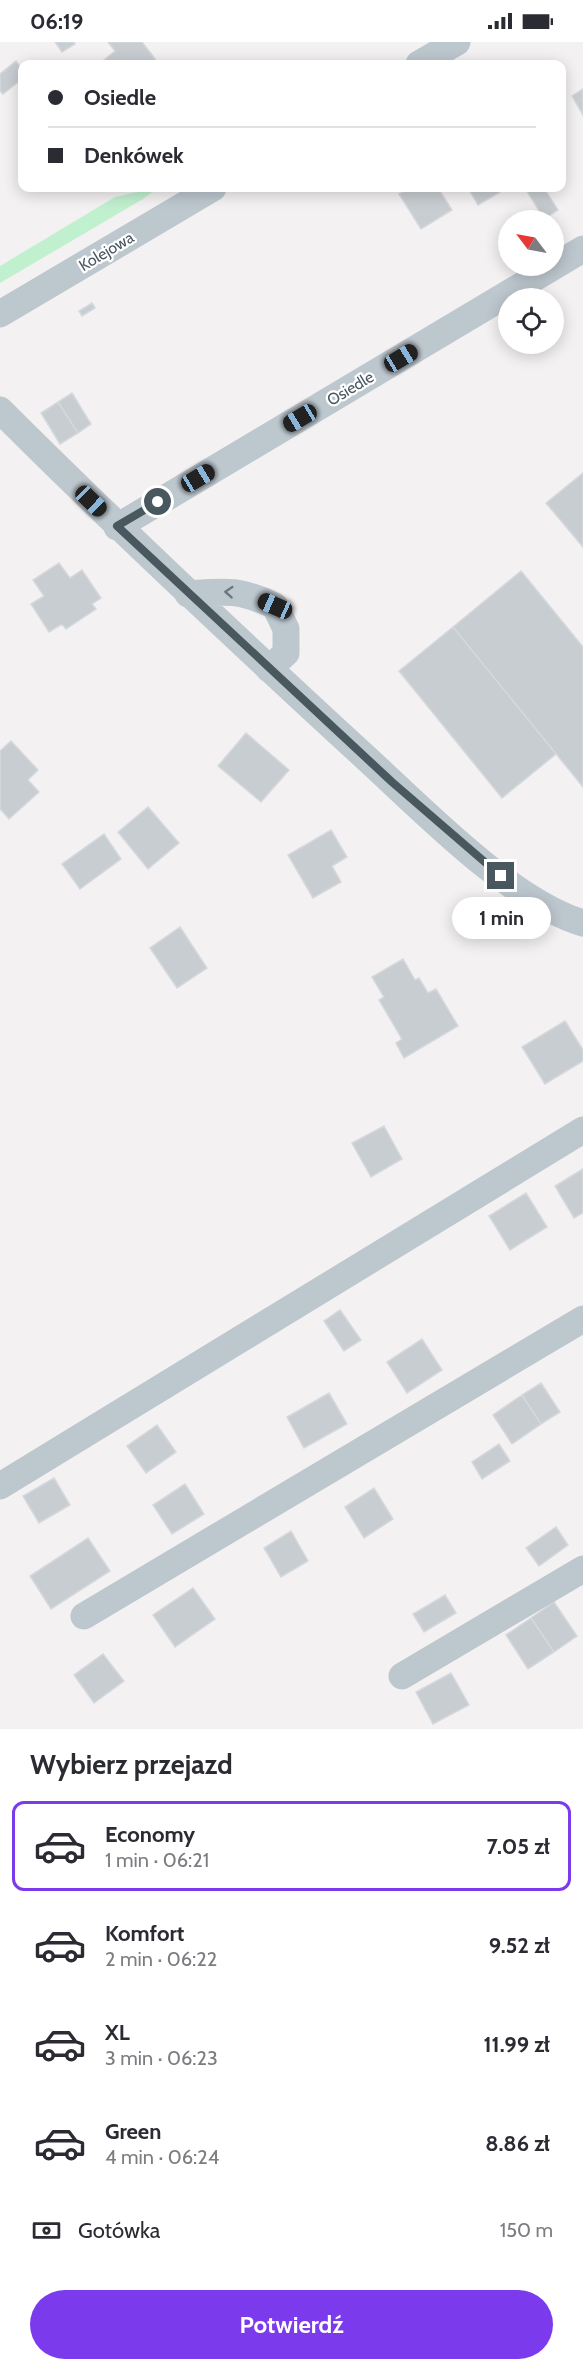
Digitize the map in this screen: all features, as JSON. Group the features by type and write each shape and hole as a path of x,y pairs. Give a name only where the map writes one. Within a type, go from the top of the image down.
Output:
{"street":[{"path":"426,60 457,42"},
{"name":"Kolejowa","path":"0,314 206,192"},
{"name":"Osiedle","path":"117,526 583,249"},
{"path":"0,410 188,594 483,863 518,890 568,919 583,923"},
{"path":"188,594 228,591 252,596 275,606 286,629 286,652 269,669"},
{"path":"0,1486 583,1130"},
{"path":"84,1616 583,1319"},
{"path":"402,1676 583,1569"}],"green space":[{"path":"137,192 153,192 0,283 0,266 115,197"}],"building":[{"path":"55,42 74,42 75,44 62,52"},
{"path":"108,42 142,42 156,60 104,60 115,51"},
{"path":"16,61 18,64 18,82 3,94 0,91 0,74"},
{"path":"583,89 583,115 572,96"},
{"path":"403,192 441,192 452,210 421,229 399,194"},
{"path":"470,192 500,192 478,205"},
{"path":"527,192 547,192 558,210 538,210"},
{"path":"92,303 95,308 82,316 79,311"},
{"path":"72,393 91,424 78,433 58,402"},
{"path":"58,402 78,433 60,444 41,413"},
{"path":"583,473 583,547 546,503"},
{"path":"59,563 70,578 82,570 101,598 92,604 96,609 66,629 62,624 49,632 31,604 44,596 33,580"},
{"path":"521,571 583,647 583,787 453,627"},
{"path":"453,627 556,754 502,798 399,671"},
{"path":"246,733 289,770 261,802 218,766"},
{"path":"11,741 38,770 28,780 39,792 9,819 0,809 0,751"},
{"path":"148,807 179,843 148,869 118,832"},
{"path":"331,830 347,857 332,866 341,882 313,898 288,855"},
{"path":"104,834 121,859 80,889 62,864"},
{"path":"180,927 207,968 177,988 150,948"},
{"path":"403,959 415,980 419,978 428,993 436,989 458,1026 404,1058 396,1043 402,1039 379,1000 384,997 372,977"},
{"path":"565,1021 583,1050 583,1061 545,1084 522,1047"},
{"path":"384,1126 402,1159 371,1177 352,1143"},
{"path":"583,1169 583,1213 574,1218 555,1186"},
{"path":"526,1193 547,1227 510,1250 489,1216"},
{"path":"340,1310 361,1340 344,1351 324,1321"},
{"path":"422,1339 442,1370 407,1393 387,1362"},
{"path":"541,1383 560,1412 541,1424 522,1395"},
{"path":"329,1393 347,1424 304,1448 287,1417"},
{"path":"522,1395 541,1424 512,1444 493,1415"},
{"path":"157,1425 176,1452 146,1473 127,1446"},
{"path":"499,1444 510,1461 482,1479 472,1462"},
{"path":"54,1478 70,1505 39,1523 23,1496"},
{"path":"185,1484 204,1514 172,1534 153,1505"},
{"path":"374,1488 393,1519 364,1538 345,1507"},
{"path":"556,1527 568,1545 539,1566 526,1548"},
{"path":"291,1531 308,1561 281,1577 264,1548"},
{"path":"88,1538 110,1571 51,1609 30,1576"},
{"path":"193,1588 215,1619 175,1647 153,1615"},
{"path":"445,1595 456,1613 424,1632 413,1614"},
{"path":"554,1602 577,1636 554,1652 531,1618"},
{"path":"531,1618 554,1652 528,1669 506,1635"},
{"path":"103,1654 124,1681 94,1703 74,1675"},
{"path":"451,1673 469,1705 433,1724 416,1692"}],"route":[{"path":"158,502 117,526 392,782 483,863 501,876"}]}
